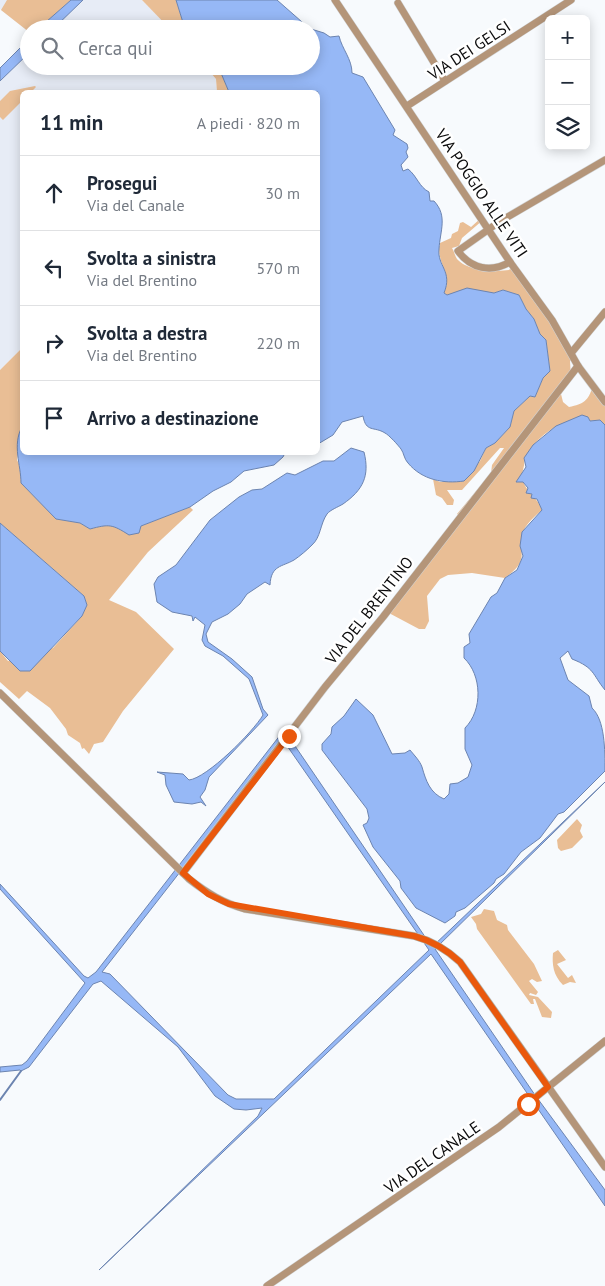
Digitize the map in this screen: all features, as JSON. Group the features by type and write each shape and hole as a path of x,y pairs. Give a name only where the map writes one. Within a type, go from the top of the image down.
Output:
{"street":[{"name":"VIA POGGIO ALLE VITI","path":"335,0 510,262 548,313 572,352 578,366 605,402"},
{"name":"VIA DEI GELSI","path":"407,106 571,0"},
{"path":"398,3 446,81"},
{"path":"510,262 500,268 489,269 466,261 458,251 488,229 605,160"},
{"path":"572,352 605,312"},
{"name":"VIA DEL BRENTINO","path":"180,870 289,736 578,366"},
{"path":"0,693 180,870 208,894 245,909 414,936 440,946 460,962 605,1167"},
{"name":"VIA DEL CANALE","path":"267,1286 459,1156 528,1104 605,1041"}],"shaded area":[{"path":"0,0 142,0 161,20 20,20 20,25 0,9"},
{"path":"7,0 71,0 48,20 20,20 20,25 1,10"},
{"path":"142,0 176,0 182,20 161,20"},
{"path":"20,62 20,75 213,75 216,79 217,90 20,90 20,350 0,370 0,81"},
{"path":"213,75 222,75 228,90 217,90 216,79"},
{"path":"36,87 33,90 20,90 20,103 3,120 0,117 0,101 10,91"},
{"path":"481,218 483,220 462,238 459,246 452,248 457,259 468,266 482,270 509,270 513,266 575,358 570,361 571,378 561,394 563,402 569,407 582,403 589,395 593,386 605,402 605,425 600,420 590,421 588,417 574,419 559,425 539,439 524,458 522,478 527,489 542,510 529,522 524,530 521,545 522,556 518,566 505,578 472,573 448,575 440,579 427,596 429,621 425,629 419,629 387,612 460,516 457,514 491,473 492,465 504,448 500,448 462,490 447,490 454,500 453,505 447,505 442,498 436,495 433,479 440,482 464,481 480,461 486,448 495,443 510,427 514,411 530,396 535,397 543,378 550,371 546,340 540,334 534,319 519,295 503,290 494,293 447,295 444,293 446,279 439,250 440,243 451,238 452,234 458,231 460,223 463,222 471,227"},
{"path":"20,350 20,440 17,460 21,468 21,483 57,519 80,523 90,529 99,525 141,526 190,507 193,510 148,552 109,600 136,612 174,649 123,711 103,742 94,744 89,754 84,748 82,749 80,743 68,735 66,729 50,708 27,691 19,699 0,682 0,651 8,661 53,648 82,616 87,605 84,596 0,523 0,370"},
{"path":"577,819 582,825 580,831 583,837 572,848 561,851 558,848 557,840"},
{"path":"484,909 494,911 497,920 507,925 508,930 534,964 542,981 537,982 532,979 529,981 538,992 536,995 530,993 529,995 538,997 552,1012 551,1018 542,1017 535,999 533,999 534,1004 531,1004 477,929 471,917 481,914"},
{"path":"558,950 566,960 557,964 568,978 572,975 576,983 570,982 563,985 557,977 553,965 553,953"}],"water":[{"path":"71,0 83,0 62,20 48,20"},
{"path":"176,0 277,0 300,20 182,20"},
{"path":"320,32 330,37 339,36 352,68 352,73 363,77 395,130 393,135 407,144 406,152 408,157 401,165 403,171 408,169 411,172 429,192 430,201 434,201 441,212 442,224 439,255 447,279 444,293 447,295 467,288 494,293 503,290 519,295 534,319 540,334 546,340 550,371 543,378 535,397 530,396 514,411 510,427 495,443 486,448 474,471 464,481 441,481 420,473 407,461 393,440 385,433 366,425 363,416 342,422 333,435 320,443 320,90 228,90 222,75 320,75"},
{"path":"20,48 20,62 0,81 0,68"},
{"path":"582,415 588,417 590,421 600,420 605,425 605,690 592,672 585,665 572,659 568,651 560,658 568,680 589,696 592,708 600,720 605,754 605,771 564,812 558,814 540,838 521,852 504,874 445,923 416,908 401,888 400,881 373,847 363,825 367,823 369,818 367,809 322,750 322,744 331,734 332,727 344,716 356,699 373,715 392,754 405,753 410,750 421,765 429,786 439,796 444,799 449,794 450,784 458,783 468,777 472,765 465,749 465,728 475,712 478,693 474,674 464,658 464,647 470,643 469,634 491,597 497,593 505,578 517,570 523,556 520,546 522,532 542,510 537,499 531,498 532,494 526,493 528,488 523,482 516,482 526,467 524,458 533,445 556,426"},
{"path":"20,432 20,455 284,455 274,465 244,471 231,482 213,491 190,507 141,526 139,533 129,535 110,526 90,529 80,523 56,519 21,483 17,448"},
{"path":"351,448 364,452 366,468 360,488 350,499 327,514 315,542 310,547 294,560 275,570 272,574 270,585 265,582 247,594 240,604 228,614 212,622 206,634 208,642 232,659 252,677 263,709 268,715 209,777 205,790 200,797 206,806 201,802 192,804 174,802 166,785 165,775 157,772 183,774 189,780 197,777 229,753 250,732 263,715 249,679 223,656 205,646 202,640 205,625 195,617 193,621 192,616 172,612 157,602 154,584 158,577 176,565 210,520 239,497 252,490 262,489 287,473 295,475 323,461 334,461"},
{"path":"0,523 84,596 87,605 82,616 30,671 20,671 0,651"},
{"path":"281,734 293,743 432,947 605,782 435,949 535,1095 605,1190 605,1206 431,954 99,1270 258,1116 262,1108 234,1109 215,1096 178,1047 101,981 93,984 29,1067 21,1071 0,1072 0,1067 22,1065 27,1061 85,983 0,889 0,884 84,976 88,978 96,972","holes":["283,740 429,950 274,1099 236,1099 228,1095 110,974 102,972"]}],"waterway":[{"path":"0,1100 21,1071"}],"route":[{"path":"289,736 183,873 208,894 245,909 414,936 428,939 448,950 460,962 548,1087 528,1104"}]}
